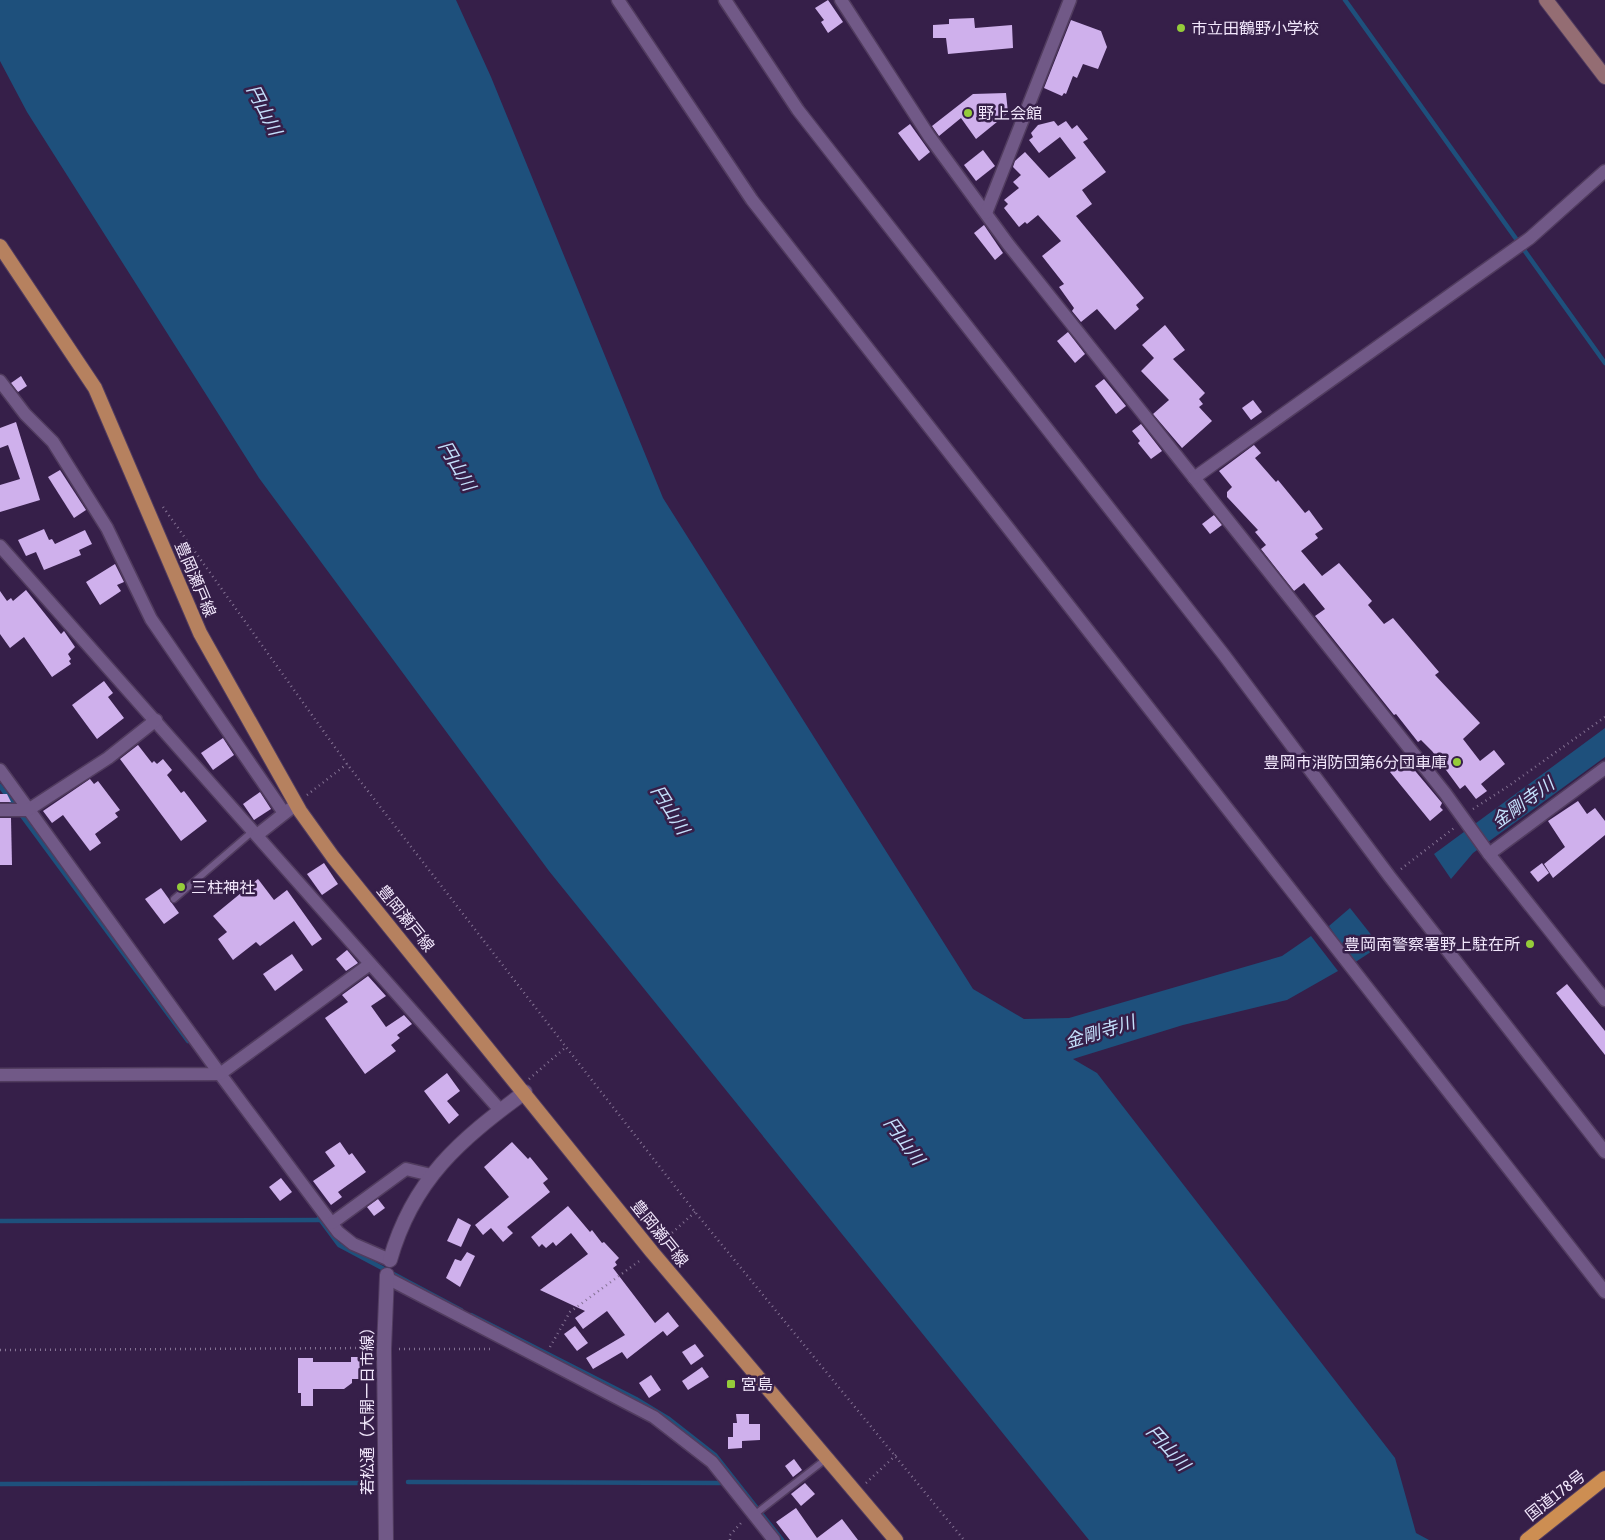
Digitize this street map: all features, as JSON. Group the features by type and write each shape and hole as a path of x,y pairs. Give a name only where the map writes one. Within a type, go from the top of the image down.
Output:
{"highway":[{"name":"国道178号","path":"1526,1540 1605,1478"}],"main road":[{"path":"1546,0 1605,77"},
{"name":"豊岡瀬戸線","path":"0,246 95,388 200,633 296,804 333,857 652,1252 896,1540"}],"street":[{"path":"618,0 752,200 1605,1292"},
{"path":"725,0 798,110 1224,655 1390,877 1605,1152"},
{"path":"841,0 929,136 1041,286 1464,819 1605,1000"},
{"path":"986,213 1070,0"},
{"path":"1194,478 1530,238 1605,171"},
{"path":"0,381 25,414 53,442 107,528 152,619 284,813"},
{"path":"0,546 500,1110"},
{"path":"0,810 28,810 108,758 156,720"},
{"path":"1488,852 1605,768"},
{"path":"0,770 220,1074 348,1242 390,1260 411,1204 431,1175 460,1143 522,1090"},
{"path":"255,833 296,804"},
{"path":"0,1075 220,1074 370,964"},
{"path":"332,1223 406,1169 431,1175"},
{"path":"387,1277 630,1403 675,1432 712,1462 756,1512 774,1540"},
{"name":"若松通（大開一日市線）","path":"386,1540 384,1349 387,1277"}],"lane":[{"path":"174,899 255,833"},
{"path":"756,1512 826,1459"}],"path":[{"path":"157,500 347,764 566,1047 695,1212 964,1540"},
{"path":"1390,877 1464,819 1605,717"},
{"path":"296,804 347,764"},
{"path":"522,1090 566,1047"},
{"path":"538,1356 552,1345 570,1312 652,1252 695,1212"},
{"path":"0,1350 369,1348"},
{"path":"384,1349 496,1349"},
{"path":"856,1493 896,1455"},
{"path":"730,1540 730,1534 756,1512"}],"water":[{"path":"0,0 456,0 491,77 663,498 973,989 1024,1019 1069,1018 1282,956 1311,936 1338,971 1287,1000 1183,1025 1073,1059 1097,1073 1395,1458 1416,1533 1429,1540 1089,1540 549,871 259,478 27,112 0,61"},
{"name":"金剛寺川","path":"1605,728 1605,757 1473,853 1451,879 1434,854"},
{"path":"1350,908 1380,946 1354,963 1329,926"}],"building":[{"path":"828,0 843,22 828,33 821,22 824,20 815,8"},
{"path":"974,18 975,28 1012,25 1013,48 948,54 946,38 933,38 933,25 949,24 949,19"},
{"path":"1071,20 1101,31 1107,47 1098,69 1083,64 1077,78 1073,76 1066,94 1064,93 1062,96 1044,88"},
{"path":"1006,93 1008,113 976,139 961,118 939,136 932,126 973,94"},
{"path":"1054,121 1058,126 1066,121 1072,129 1077,125 1088,139 1083,142 1106,172 1082,190 1092,204 1076,216 1144,298 1136,305 1139,309 1115,330 1097,309 1081,322 1072,311 1074,308 1059,287 1064,284 1042,256 1061,241 1038,215 1027,224 1025,222 1019,227 1004,208 1008,204 1004,200 1019,188 1013,182 1021,175 1013,167 1015,161 1025,152 1049,178 1076,158 1060,137 1039,153 1029,140 1033,137 1031,133 1038,125"},
{"path":"910,124 930,152 919,161 898,133"},
{"path":"983,150 995,166 976,181 964,165"},
{"path":"984,225 1003,253 995,260 974,233"},
{"path":"1165,325 1185,350 1173,359 1205,393 1199,399 1203,404 1199,407 1212,421 1182,448 1153,414 1169,400 1141,371 1154,358 1142,345"},
{"path":"1068,332 1085,354 1075,363 1057,341"},
{"path":"21,376 27,386 18,392 11,383"},
{"path":"1104,379 1126,406 1116,414 1095,386"},
{"path":"1253,400 1262,412 1251,420 1242,408"},
{"path":"16,422 40,500 0,512 0,485 20,479 8,445 0,448 0,428"},
{"path":"1141,424 1162,451 1151,459 1138,443 1140,441 1132,431"},
{"path":"1254,445 1261,453 1255,458 1276,482 1278,480 1305,513 1309,510 1323,529 1315,534 1318,538 1301,551 1322,576 1339,563 1372,601 1368,605 1384,624 1393,618 1439,672 1435,675 1480,723 1463,739 1480,761 1494,750 1505,764 1481,784 1487,791 1476,799 1465,785 1460,789 1432,751 1421,740 1418,742 1396,714 1394,715 1315,616 1325,609 1304,583 1294,591 1261,549 1266,545 1255,532 1258,530 1227,497 1227,492 1232,487 1219,471"},
{"path":"60,470 86,510 74,518 48,477"},
{"path":"1214,515 1222,525 1210,534 1202,524"},
{"path":"44,529 49,540 52,539 55,544 85,530 92,544 79,550 81,555 44,570 36,552 26,556 18,540"},
{"path":"115,564 124,582 117,585 121,591 100,605 86,582"},
{"path":"26,590 61,634 64,631 75,647 68,654 71,664 52,677 24,637 10,648 0,634 0,591 7,601 11,598 13,601"},
{"path":"104,681 113,693 108,697 124,718 97,739 72,705"},
{"path":"223,738 234,755 213,770 201,753"},
{"path":"138,745 152,763 154,761 157,764 163,759 172,770 167,775 181,793 184,791 207,821 181,841 120,759"},
{"path":"1406,760 1442,803 1440,807 1443,810 1430,821 1390,772"},
{"path":"90,779 94,784 98,781 120,810 115,813 118,817 95,834 101,843 90,851 63,815 52,823 43,811"},
{"path":"260,792 271,809 254,820 243,804"},
{"path":"0,794 7,794 11,802 0,802"},
{"path":"1578,801 1587,814 1595,808 1605,821 1605,835 1553,878 1544,864 1565,847 1548,821"},
{"path":"0,818 11,818 12,865 0,865"},
{"path":"324,863 338,884 322,895 307,874"},
{"path":"1542,863 1549,873 1538,882 1530,872"},
{"path":"258,879 274,900 287,890 322,939 312,946 294,921 260,946 256,942 233,960 218,939 227,932 213,916"},
{"path":"161,888 179,913 164,924 145,899"},
{"path":"347,950 358,963 346,971 336,959"},
{"path":"292,954 303,970 275,991 263,974"},
{"path":"368,976 386,996 371,1006 386,1027 404,1015 412,1024 397,1035 400,1038 391,1045 396,1051 365,1074 325,1018 348,1002 342,995"},
{"path":"1567,984 1605,1031 1605,1055 1556,993"},
{"path":"447,1073 460,1091 447,1101 459,1115 449,1124 424,1091"},
{"path":"340,1142 349,1155 352,1153 366,1172 338,1192 342,1197 331,1205 313,1181 335,1166 325,1152"},
{"path":"512,1142 528,1159 530,1157 548,1179 543,1183 550,1192 507,1227 513,1233 503,1242 491,1228 483,1235 475,1225 509,1197 484,1167"},
{"path":"281,1178 292,1192 280,1201 269,1187"},
{"path":"378,1199 385,1208 374,1216 367,1207"},
{"path":"568,1206 590,1232 592,1230 602,1243 604,1242 619,1258 615,1262 617,1265 613,1268 655,1323 668,1312 679,1326 667,1336 663,1331 627,1359 622,1352 593,1369 586,1358 625,1335 607,1311 583,1329 575,1318 585,1311 540,1290 588,1254 571,1233 556,1246 553,1242 546,1248 542,1244 539,1247 531,1237"},
{"path":"458,1218 471,1225 461,1247 447,1241"},
{"path":"467,1252 475,1256 460,1287 446,1278 455,1259 461,1261"},
{"path":"575,1326 588,1343 577,1351 564,1334"},
{"path":"695,1344 704,1356 691,1365 682,1352"},
{"path":"351,1357 364,1357 364,1379 352,1379 352,1383 344,1389 313,1389 313,1406 301,1406 301,1393 298,1393 298,1358 313,1358 313,1362 351,1362"},
{"path":"702,1367 709,1377 688,1390 682,1381"},
{"path":"651,1375 661,1390 649,1398 639,1383"},
{"path":"736,1414 749,1414 749,1424 760,1424 760,1440 742,1441 742,1448 728,1449 728,1437 733,1437 733,1423 737,1423"},
{"path":"794,1459 802,1470 793,1477 785,1466"},
{"path":"805,1483 815,1494 801,1506 791,1494"},
{"path":"796,1508 817,1538 842,1519 858,1540 790,1540 776,1522"}],"waterway":[{"path":"1345,0 1605,363"},
{"path":"0,786 188,1041"},
{"name":"若松通（大開一日市線）","path":"319,1218 339,1245 461,1310"},
{"path":"0,1221 321,1220"},
{"path":"471,1315 636,1399 669,1419 715,1455 782,1540"},
{"path":"408,1482 722,1483"},
{"path":"0,1484 364,1483"}],"place":[{"name":"市立田鶴野小学校","path":"1181,28"},
{"name":"野上会館","path":"968,113"},
{"name":"豊岡市消防団第6分団車庫","path":"1457,762"},
{"name":"三柱神社","path":"181,887"},
{"name":"豊岡南警察署野上駐在所","path":"1530,944"},
{"name":"宮島","path":"731,1384"}],"water label":[{"name":"円山川","path":"264,110"},
{"name":"円山川","path":"457,466"},
{"name":"円山川","path":"670,810"},
{"name":"円山川","path":"904,1141"},
{"name":"円山川","path":"1168,1448"}]}
